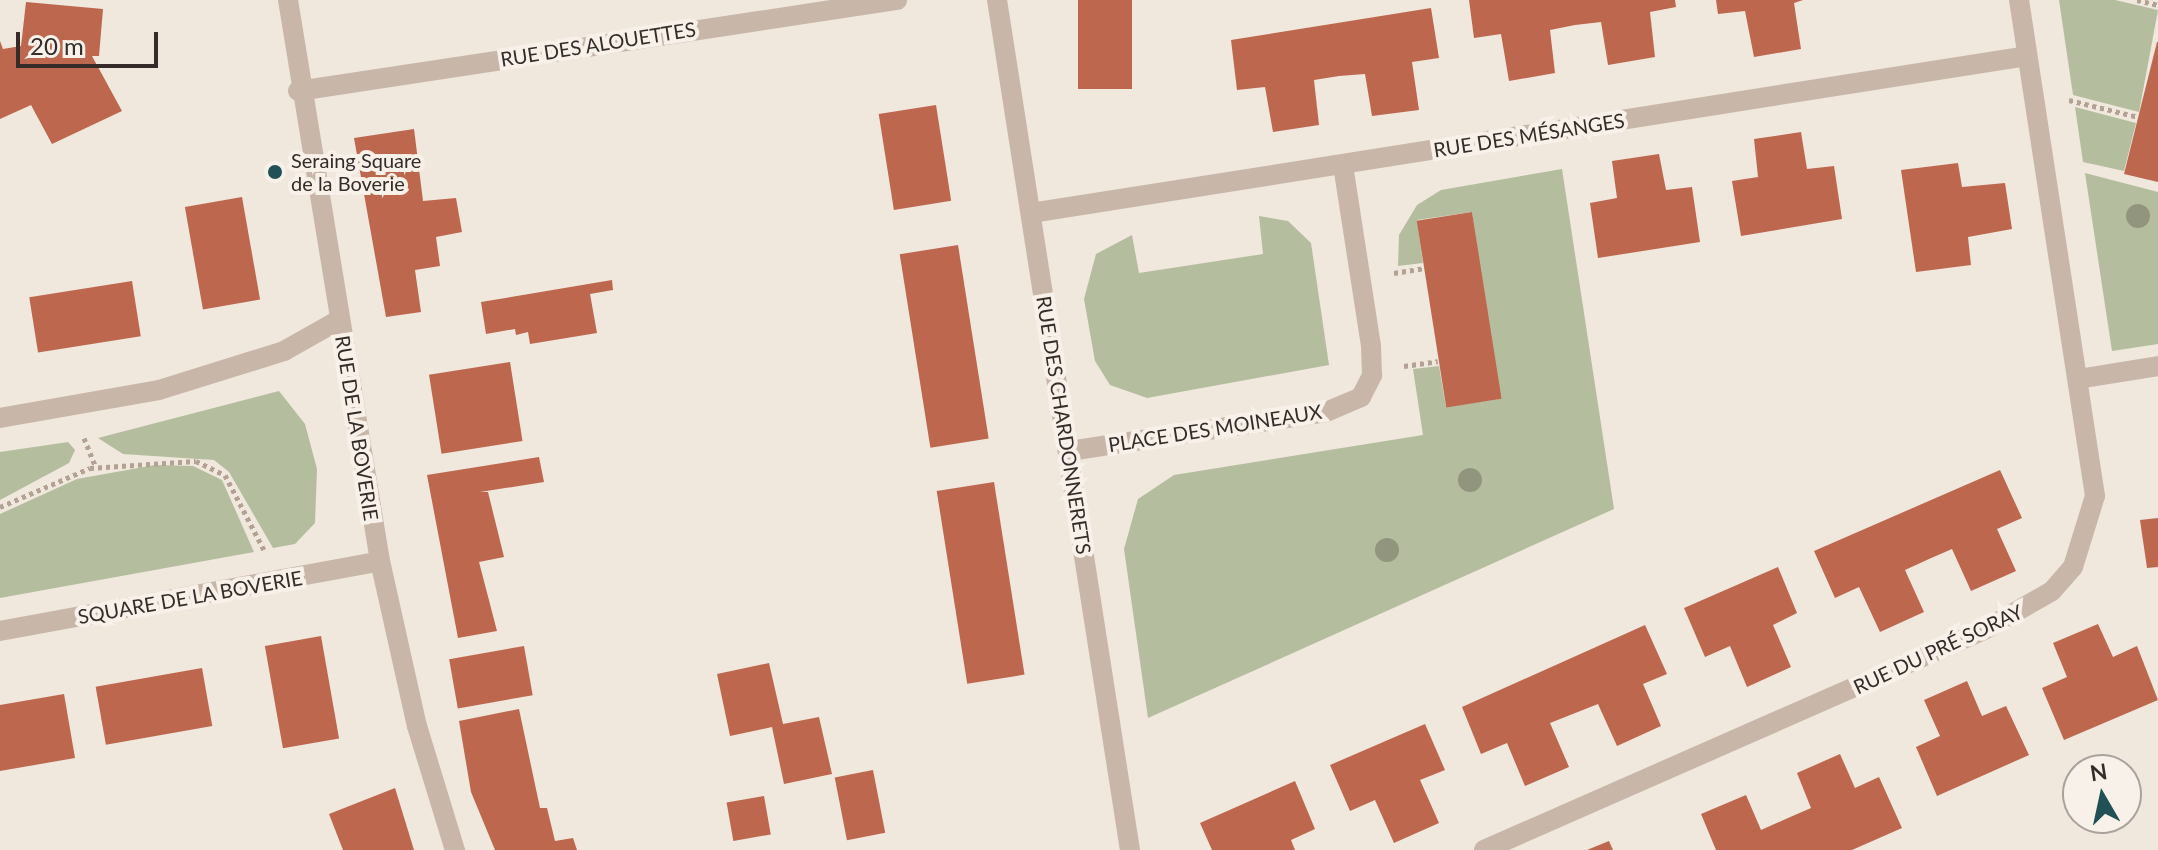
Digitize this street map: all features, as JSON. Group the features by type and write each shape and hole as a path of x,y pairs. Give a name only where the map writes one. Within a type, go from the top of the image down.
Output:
{"street":[{"name":"RUE DE LA BOVERIE","path":"288,0 298,91 380,561 417,726 455,850"},
{"name":"RUE DES ALOUETTES","path":"298,91 897,0"},
{"name":"RUE DES CHARDONNERETS","path":"997,0 1130,850"},
{"name":"RUE DU PRÉ SORAY","path":"1484,850 1984,630 2052,591 2073,567 2095,496 2019,0"},
{"name":"RUE DES MÉSANGES","path":"1031,213 2027,56"},
{"name":"PLACE DES MOINEAUX","path":"1069,451 1326,412 1361,397 1372,375 1371,346 1343,165"},
{"path":"0,418 159,390 284,351 339,320"},
{"path":"2078,379 2158,366"},
{"name":"SQUARE DE LA BOVERIE","path":"0,631 380,561"}],"path":[{"path":"2137,0 2158,5"},
{"path":"2065,99 2138,117"},
{"path":"1390,274 1424,268"},
{"path":"1404,366 1438,361"},
{"path":"83,433 96,467"},
{"path":"0,507 96,467 164,459 208,464 231,484 266,558"}],"green space":[{"path":"2059,0 2115,0 2158,10 2139,112 2073,95"},
{"path":"2075,107 2136,123 2124,171 2083,162"},
{"path":"1562,169 1614,509 1148,718 1124,549 1138,499 1174,475 1423,435 1413,369 1439,366 1446,407 1499,399 1472,212 1417,220 1423,263 1398,266 1399,235 1417,205 1441,190"},
{"path":"2085,173 2158,192 2158,344 2112,351"},
{"path":"1259,216 1288,221 1311,243 1329,365 1147,398 1110,385 1095,361 1084,299 1096,254 1132,235 1139,273 1263,254"},
{"path":"279,391 305,424 317,469 315,523 295,544 273,548 229,472 214,460 123,454 98,438"},
{"path":"68,442 75,450 69,463 0,500 0,452"},
{"path":"155,465 193,466 222,480 254,552 0,598 0,514 77,479"}],"building":[{"path":"1078,0 1132,0 1132,89 1078,89"},
{"path":"1469,0 1675,0 1676,7 1650,12 1655,57 1608,65 1601,22 1575,25 1550,30 1555,73 1509,81 1501,34 1474,38"},
{"path":"1716,0 1803,0 1794,3 1801,49 1754,57 1745,11 1718,14"},
{"path":"26,2 103,9 99,56 92,56 122,111 52,144 31,105 0,119 0,41 3,49 21,46"},
{"path":"1431,8 1439,58 1412,62 1419,110 1372,116 1365,74 1339,76 1314,80 1319,125 1273,132 1265,87 1237,90 1231,40"},
{"path":"2158,42 2158,182 2124,174"},
{"path":"936,105 951,201 894,210 879,114"},
{"path":"414,129 423,201 456,198 462,232 436,237 440,266 415,270 421,312 386,317 354,138"},
{"path":"1801,132 1807,169 1834,166 1842,219 1741,236 1732,181 1758,177 1754,139"},
{"path":"1659,154 1666,190 1692,187 1700,242 1598,258 1590,203 1617,198 1612,161"},
{"path":"1958,163 1962,187 2005,183 2012,229 1968,237 1971,265 1916,272 1901,170"},
{"path":"242,197 260,299 203,309 185,207"},
{"path":"1472,212 1502,399 1446,407 1417,221"},
{"path":"958,245 989,439 930,448 900,254"},
{"path":"612,280 613,290 590,294 597,333 530,344 528,332 516,335 515,329 486,334 481,302"},
{"path":"132,281 141,336 38,353 29,297"},
{"path":"510,362 523,441 442,454 429,375"},
{"path":"539,457 544,482 480,492 488,492 504,557 479,562 497,631 458,638 427,475"},
{"path":"2000,470 2022,518 1997,529 2016,571 1971,591 1952,549 1929,559 1905,570 1924,612 1880,632 1859,587 1835,598 1814,551"},
{"path":"994,482 1025,675 967,684 937,491"},
{"path":"2158,518 2158,567 2147,568 2140,520"},
{"path":"1778,567 1797,613 1773,625 1791,667 1747,687 1730,646 1705,657 1684,608"},
{"path":"2098,624 2113,657 2137,646 2158,700 2064,740 2042,688 2067,677 2053,643"},
{"path":"1645,625 1667,674 1643,684 1661,726 1617,746 1598,704 1550,723 1569,767 1525,786 1507,743 1481,754 1462,707"},
{"path":"321,636 339,738 283,748 265,646"},
{"path":"524,646 533,695 458,708 449,659"},
{"path":"769,663 783,724 819,717 832,774 784,784 772,727 730,736 717,674"},
{"path":"202,668 212,726 106,745 96,687"},
{"path":"1967,681 1982,716 2006,706 2029,755 1937,796 1916,747 1940,736 1924,700"},
{"path":"64,694 75,758 0,771 0,705"},
{"path":"519,709 540,808 547,808 555,841 573,838 577,850 495,850 471,792 459,721"},
{"path":"1425,724 1445,770 1420,780 1439,823 1394,843 1375,800 1350,811 1330,765"},
{"path":"1840,754 1855,788 1879,777 1902,828 1852,850 1716,850 1701,814 1746,795 1761,830 1811,808 1797,773"},
{"path":"873,770 885,833 847,840 835,777"},
{"path":"1295,781 1315,829 1291,840 1295,850 1212,850 1200,823"},
{"path":"395,788 414,850 343,850 329,814"},
{"path":"764,796 771,834 733,841 727,803"},
{"path":"1609,841 1613,850 1587,850"}],"place":[{"name":"Seraing Square de la Boverie","path":"275,172"}]}
